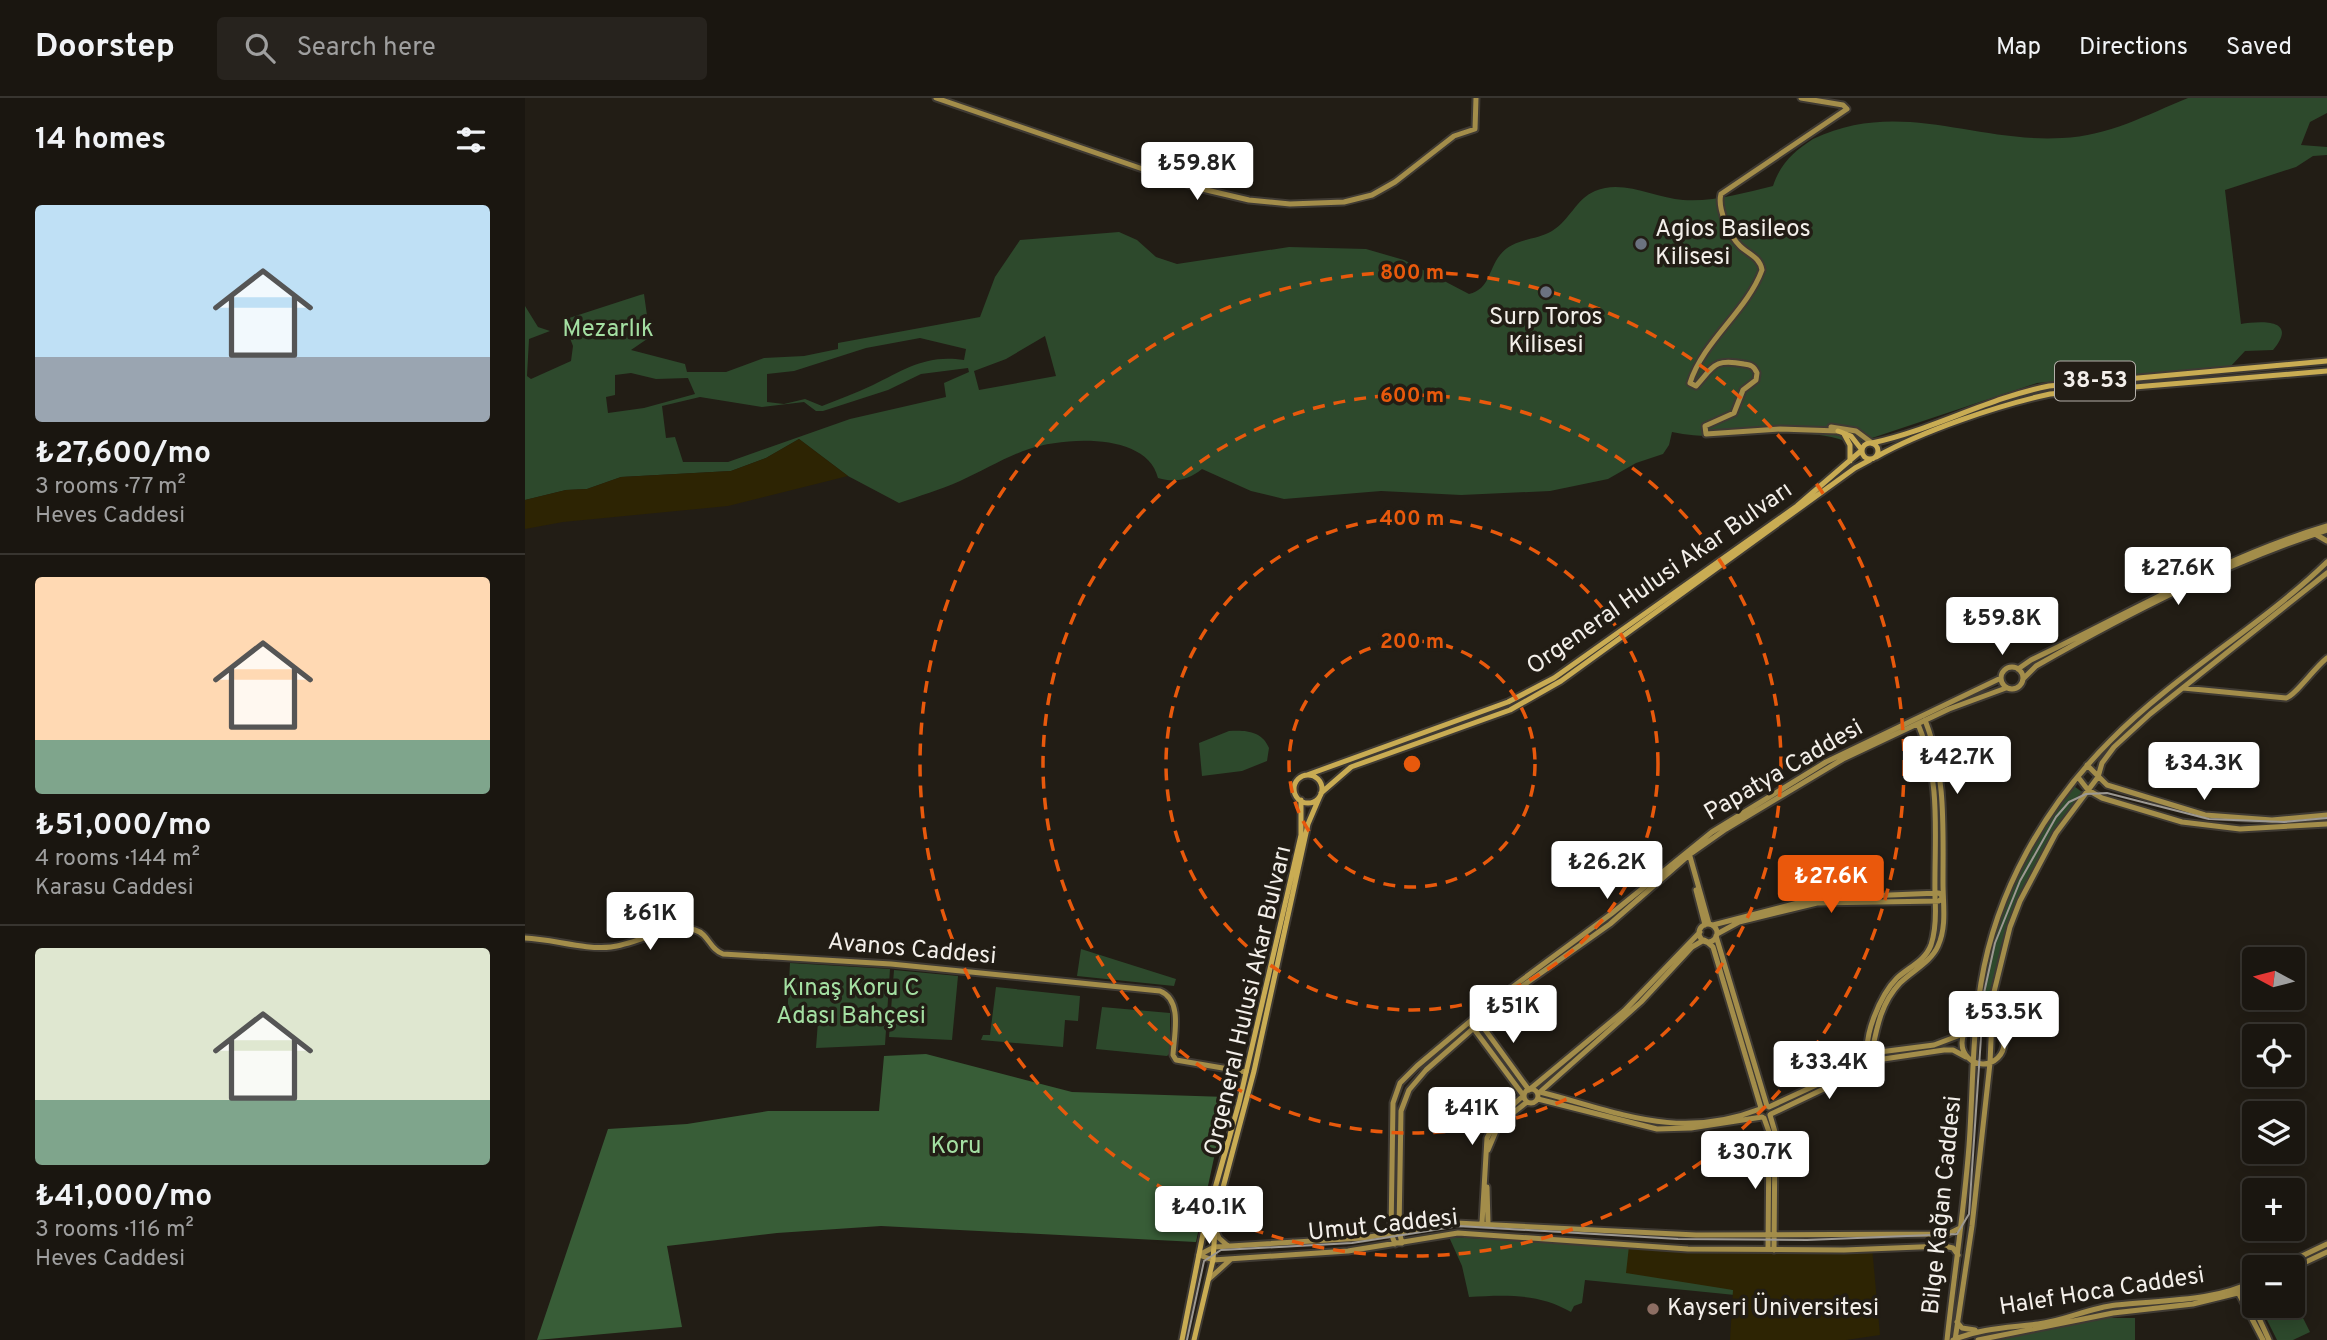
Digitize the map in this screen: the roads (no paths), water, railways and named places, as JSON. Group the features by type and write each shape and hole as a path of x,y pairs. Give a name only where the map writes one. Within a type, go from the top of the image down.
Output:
{"main road":[{"name":"38-53","path":"1872,443 1907,435 2012,395 2049,386 2327,361"},
{"name":"Orgeneral Hulusi Akar Bulvarı","path":"1194,1340 1205,1284 1213,1261 1215,1226 1254,1071 1308,824 1320,794 1351,767 1510,710 1561,681 1855,468 1966,420 2026,399 2050,394 2327,371"},
{"path":"1838,431 1851,436 1862,450 1863,456 1873,458 1879,450 1872,443"},
{"path":"1838,431 1847,436 1850,445 1849,464"},
{"name":"Orgeneral Hulusi Akar Bulvarı","path":"1307,775 1507,702 1554,678 1797,506 1872,443"},
{"path":"1307,775 1320,782 1320,794 1311,802 1301,800 1296,793 1295,784 1307,775"},
{"name":"Orgeneral Hulusi Akar Bulvarı","path":"1182,1340 1199,1255 1246,1072 1301,835 1301,800"}],"street":[{"path":"936,98 1179,183 1234,197 1278,203 1327,204 1365,197 1395,182 1447,141 1475,129 1476,98"},
{"path":"1801,98 1843,105 1847,109 1721,194 1720,208 1733,237 1758,260 1762,270 1730,322 1702,359 1690,383 1696,386 1714,365 1722,361 1749,365 1757,373 1756,380 1743,390 1734,413 1705,426 1706,434 1844,427 1865,436 1872,443"},
{"path":"1817,429 1838,431"},
{"path":"2223,567 2327,528"},
{"path":"2180,589 2031,660 2018,669 2008,669 2001,678 2006,688 2017,688 2023,679 2044,662 2269,544 2327,528"},
{"path":"2315,534 2327,541"},
{"path":"2181,685 2327,562"},
{"path":"2181,685 2327,573"},
{"path":"2181,685 2287,698 2295,694 2304,679 2327,658"},
{"path":"2319,664 2327,666"},
{"path":"2018,669 2023,679"},
{"name":"Papatya Caddesi","path":"1399,1243 1391,1233 1392,1109 1396,1093 1417,1066 1610,924 1687,854 1842,757 1984,689 2001,678"},
{"name":"Bilge Kağan Caddesi","path":"1947,1340 1958,1255 1976,1022 1989,943 2001,906 2038,832 2087,765 2131,721 2181,685"},
{"name":"Bilge Kağan Caddesi","path":"1954,1340 1990,1063 1994,989 2013,917 2046,850 2098,777 2102,763 2113,748 2181,685"},
{"name":"Papatya Caddesi","path":"1858,749 2006,688"},
{"path":"1870,1056 1879,1020 1893,991 1937,948 1943,929 1945,807 1938,761 1925,720"},
{"path":"1870,1056 1874,1019 1882,999 1893,983 1929,949 1936,897 1936,793 1930,759 1918,724"},
{"path":"2087,765 2107,785 2205,815 2271,820 2327,815"},
{"path":"2078,777 2088,790 2102,798 2202,826 2272,829 2327,824"},
{"path":"1687,854 1709,925 1716,935 1765,1112"},
{"path":"1538,1099 1543,1086 1641,1002 1692,947 1739,922 1817,903 1921,900 1936,897 1940,893 1943,897"},
{"path":"1485,1223 1487,1138 1497,1119 1624,1011 1709,925 1817,898 1936,897"},
{"name":"Avanos Caddesi","path":"525,938 606,947 638,943 668,930 692,929 703,934 713,949 723,954 891,964 1160,991 1168,995 1174,1005 1173,1055 1176,1060 1246,1072"},
{"path":"1700,932 1705,941 1713,947 1765,1112 1775,1132 1771,1250"},
{"path":"1478,1019 1529,1090 1658,1124 1708,1121 1765,1112"},
{"path":"1485,1223 1490,1140 1504,1118 1527,1102 1538,1099 1657,1129 1691,1128 1765,1112 1870,1056 1934,1045 1963,1034 1976,1022 1992,1023 1999,1029 2004,1041 2001,1054 1990,1063 1974,1062 1961,1053 1944,1051 1870,1056"},
{"path":"1471,1025 1527,1102"},
{"name":"Papatya Caddesi","path":"1399,1243 1400,1120 1403,1101 1421,1074 1471,1025"},
{"path":"1963,1034 1961,1045 1966,1057"},
{"name":"Umut Caddesi","path":"1199,1255 1214,1247 1363,1238 1441,1223 1771,1237 1948,1234 1960,1227"},
{"path":"1215,1226 1219,1238 1230,1247"},
{"name":"Umut Caddesi","path":"1213,1261 1333,1252 1458,1233 1671,1249 1771,1250 1942,1246 1953,1248 1958,1255"},
{"path":"2304,1255 2327,1244"},
{"path":"2305,1262 2327,1252"},
{"path":"1199,1255 1213,1261"},
{"path":"1205,1284 1221,1266 1233,1258"},
{"name":"Halef Hoca Caddesi","path":"1954,1340 1978,1330 2039,1324 2112,1306 2192,1297 2242,1286"},
{"path":"2239,1294 2263,1340"},
{"name":"Halef Hoca Caddesi","path":"1978,1340 2113,1313 2193,1304 2242,1294"},
{"path":"2259,1318 2269,1340"},
{"path":"1957,1322 1965,1329 1978,1330"}],"tram line":[{"path":"1187,1340 1204,1261 1221,1250 1352,1243 1459,1226 1678,1239 1807,1240 1957,1234 1969,1214 1984,993 1995,943 2020,881 2056,817 2069,802 2086,794 2107,793 2209,819 2284,822 2327,818"}],"place":[{"name":"Agios Basileos Kilisesi","path":"1641,244"},
{"name":"Surp Toros Kilisesi","path":"1546,292"},
{"name":"Kayseri Üniversitesi","path":"1653,1309"}],"park label":[{"name":"Mezarlık","path":"608,330"},
{"name":"Kınaş Koru C Adası Bahçesi","path":"851,1003"},
{"name":"Koru","path":"956,1147"}]}
